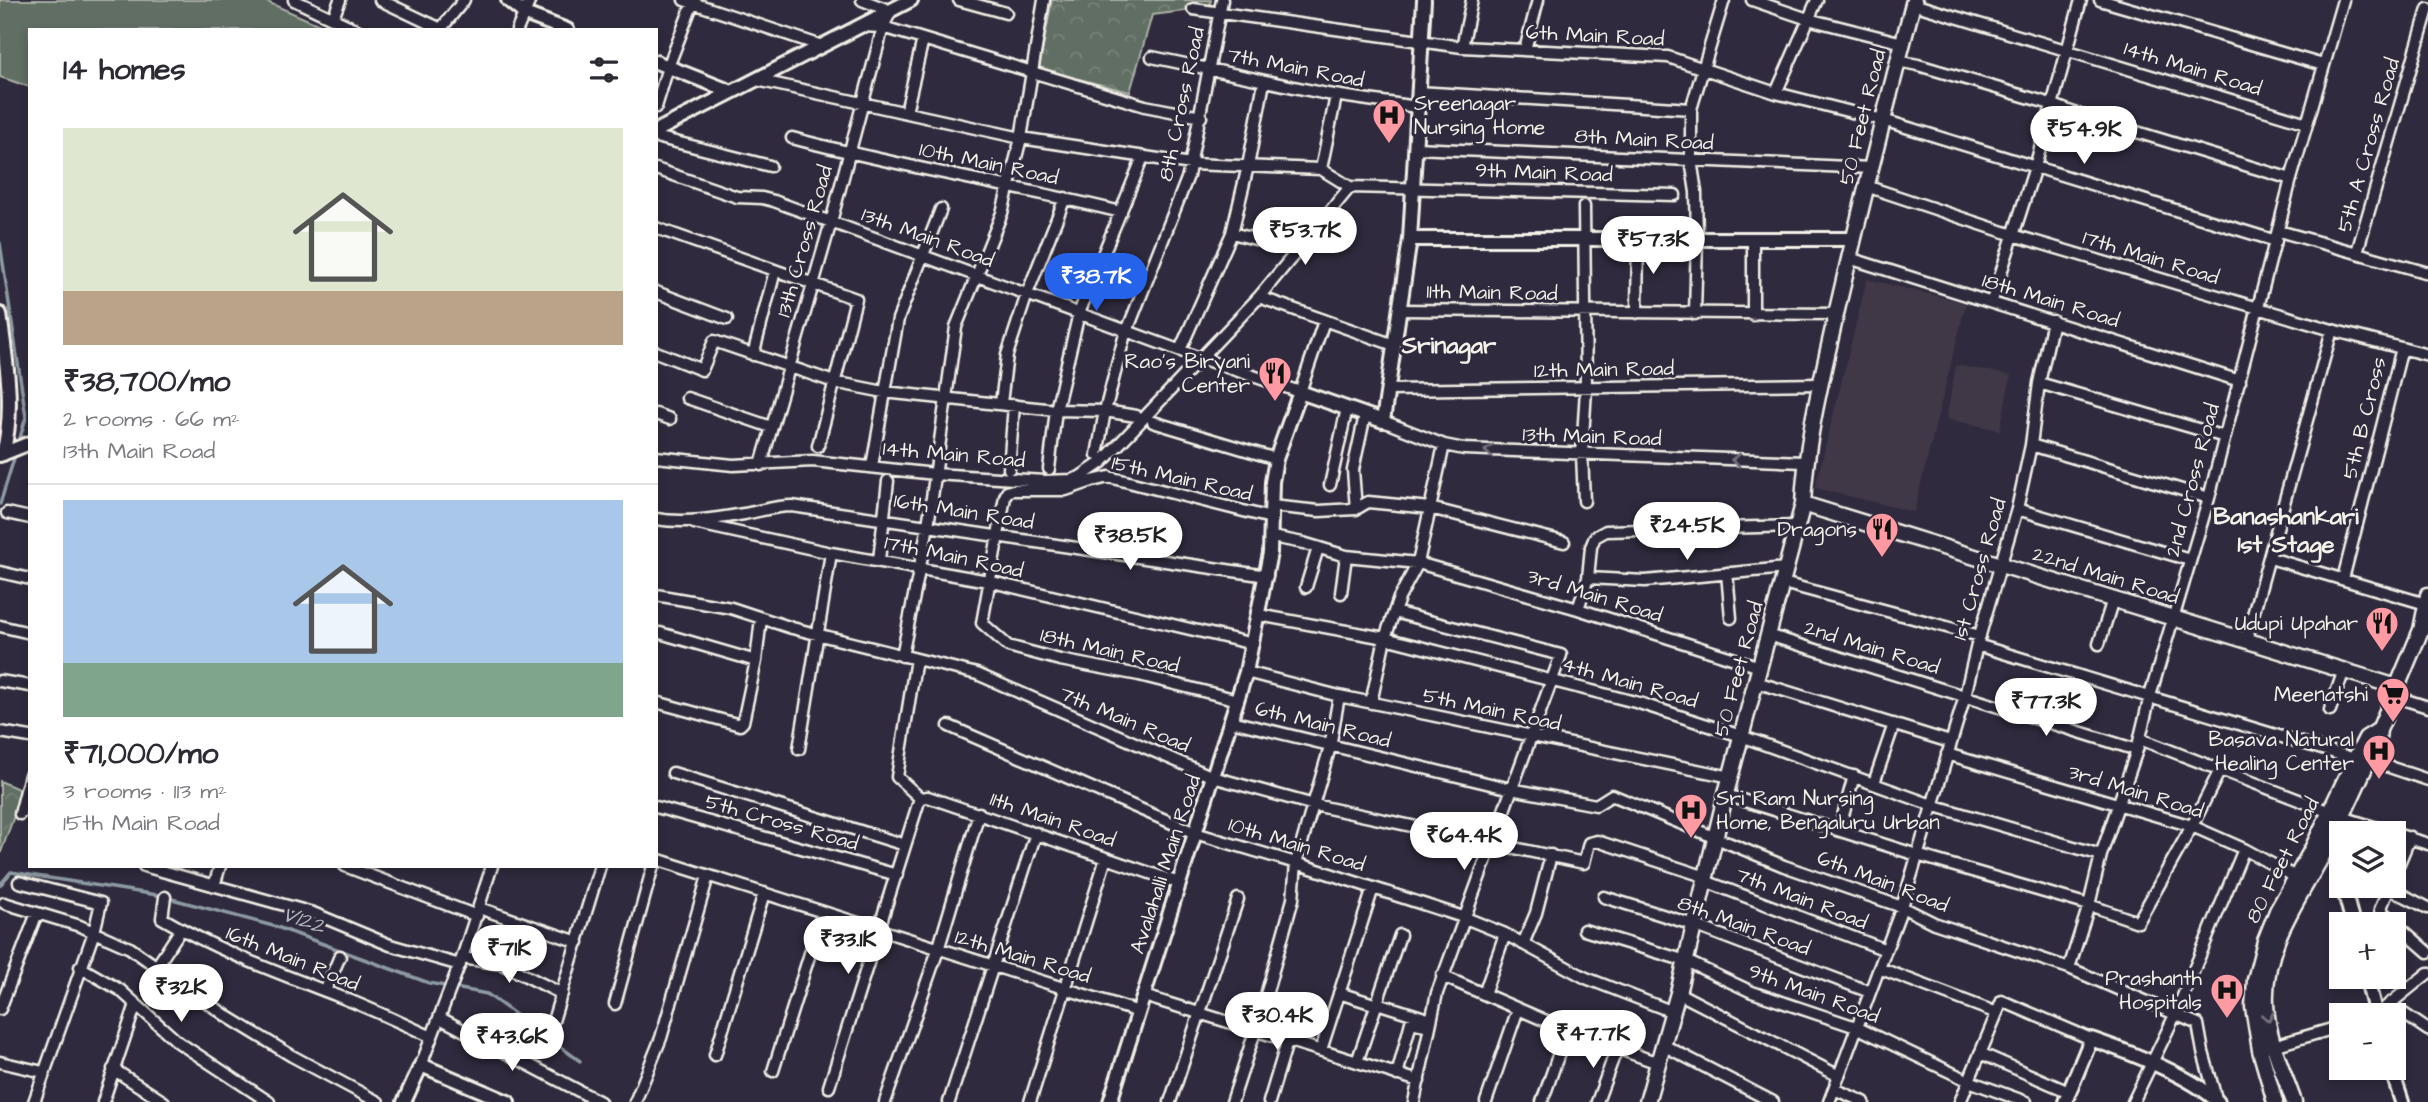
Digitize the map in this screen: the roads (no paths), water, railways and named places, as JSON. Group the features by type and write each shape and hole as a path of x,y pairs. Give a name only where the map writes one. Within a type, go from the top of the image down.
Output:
{"main road":[{"name":"50 Feet Road","path":"1649,1101 1803,503 1805,462 1820,384 1853,239 1913,2"},
{"name":"22nd Main Road","path":"1803,503 2344,670 2395,691"},
{"name":"80 Feet Road","path":"2301,880 2362,759 2366,738 2379,730 2424,630 2427,600"},
{"name":"80 Feet Road","path":"2335,821 2336,814"},
{"name":"80 Feet Road","path":"2294,1102 2267,1048 2252,1007 2260,980 2264,941 2277,911 2329,841"},
{"name":"80 Feet Road","path":"2267,1048 2275,1102"}],"street":[{"path":"294,0 353,28"},
{"path":"333,18 340,0"},
{"path":"380,0 439,28"},
{"path":"508,0 525,14 562,28"},
{"path":"518,28 530,0"},
{"path":"862,0 891,11"},
{"path":"658,130 911,0"},
{"path":"959,0 1006,13"},
{"path":"902,656 928,526 956,327 1002,213 1021,138 1044,0"},
{"name":"8th Cross Road","path":"1097,455 1105,411 1126,330 1188,176 1222,0"},
{"path":"1383,421 1410,239 1424,0"},
{"path":"1462,47 1472,0"},
{"path":"1525,50 1538,0"},
{"path":"1695,314 1697,239 1696,192 1691,160 1691,108 1724,0"},
{"path":"1752,0 1808,19 1903,43"},
{"path":"1776,93 1817,0"},
{"path":"1992,301 2035,167 2081,0"},
{"path":"2100,0 2323,65"},
{"path":"658,93 662,65 690,1 822,46"},
{"name":"2nd Cross Road","path":"2069,968 2101,855 2137,750 2150,696 2209,499 2291,180 2341,1"},
{"path":"442,28 458,2"},
{"name":"14th Main Road","path":"1913,2 2307,123"},
{"name":"6th Main Road","path":"1193,9 1422,43 1668,57 1776,93 1883,120"},
{"name":"5th A Cross Road","path":"2357,252 2428,9"},
{"name":"13th Cross Road","path":"761,465 831,222 883,27 891,11"},
{"path":"860,26 883,27 1145,106 1201,117"},
{"path":"906,113 923,39"},
{"name":"7th Main Road","path":"1152,57 1336,96 1418,107"},
{"path":"1898,61 2051,104 2291,180"},
{"path":"662,65 732,92"},
{"path":"757,80 1021,138 1191,164 1321,169 1350,187"},
{"path":"1180,350 1232,233 1264,82"},
{"path":"1419,92 1691,108"},
{"path":"1321,169 1336,96"},
{"path":"1883,120 2035,167 2277,236 2357,252 2428,273"},
{"path":"658,138 770,166"},
{"name":"10th Main Road","path":"792,138 849,154 1121,212"},
{"name":"8th Main Road","path":"1415,148 1871,168"},
{"path":"1049,469 1056,410 1079,313 1143,157"},
{"name":"13th Main Road","path":"658,170 737,197 774,201 1200,358 1383,421 1444,446 1485,451 1805,462"},
{"name":"17th Main Road","path":"1866,186 2012,235 2259,309 2428,355"},
{"name":"14th Main Road","path":"658,457 708,464 761,465 806,461 1010,480 1071,480 1080,477 1102,462 1259,297 1350,187"},
{"name":"9th Main Road","path":"1350,187 1675,195"},
{"path":"1001,403 1007,355 1027,294 1065,198"},
{"path":"1584,206 1584,501"},
{"path":"872,466 898,319 941,209"},
{"path":"658,229 856,299 818,446"},
{"path":"1232,233 1298,250"},
{"path":"1410,239 1853,239"},
{"path":"1637,313 1638,239"},
{"path":"1753,239 1753,314"},
{"name":"18th Main Road","path":"1849,258 2240,381"},
{"path":"753,355 775,271"},
{"path":"658,293 727,319"},
{"path":"1259,297 1394,345"},
{"name":"11th Main Road","path":"1399,310 1836,314"},
{"path":"0,314 9,424 5,453 28,444"},
{"path":"1300,392 1324,321"},
{"name":"1st Cross Road","path":"1829,1102 1902,907 1965,696 1978,641 2017,509 2053,321"},
{"path":"2246,640 2332,330"},
{"path":"658,353 702,370 715,341 834,382 884,392 1136,416"},
{"name":"5th B Cross","path":"2343,579 2402,348"},
{"path":"2039,383 2225,437"},
{"name":"12th Main Road","path":"1388,390 1820,384"},
{"name":"Avalahalli Main Road","path":"1110,1102 1246,672 1267,576 1276,459 1300,392"},
{"path":"687,398 771,427"},
{"path":"1009,469 1014,405"},
{"path":"1330,485 1347,408"},
{"path":"658,415 670,419"},
{"path":"1356,509 1353,470 1365,415"},
{"path":"1153,422 1276,459"},
{"path":"2031,445 2209,499"},
{"path":"1371,703 1385,638 1394,612 1418,563 1444,446"},
{"name":"15th Main Road","path":"997,536 1007,492 1066,490 1109,477 1271,512"},
{"path":"879,560 888,481"},
{"path":"1271,512 1356,509 1368,502 1430,508 1564,542"},
{"name":"16th Main Road","path":"658,519 686,522 779,506 827,510 1267,576"},
{"path":"2017,509 2190,560"},
{"path":"7,513 28,518"},
{"name":"17th Main Road","path":"686,522 831,553 988,581 1253,644"},
{"path":"1578,609 1588,578 1595,537 1606,531 1797,526"},
{"path":"988,581 997,536"},
{"name":"3rd Main Road","path":"1272,537 1346,556 1418,563 1578,609 1760,667"},
{"path":"1306,587 1318,548"},
{"path":"799,749 831,553"},
{"path":"1341,593 1346,556"},
{"path":"2270,558 2427,600"},
{"path":"1588,578 1645,581 1786,568"},
{"path":"0,572 28,579"},
{"path":"1727,573 1731,618"},
{"name":"18th Main Road","path":"988,581 982,623 1008,646 1238,700"},
{"path":"1783,583 2428,780"},
{"name":"7th Main Road","path":"658,595 731,608 817,634 977,674 1213,777 1314,805 1584,863 1589,843 1597,841 1705,879 1886,950"},
{"path":"2099,643 2113,599"},
{"path":"1394,612 1561,655 1554,680 1442,976 1414,1102"},
{"name":"4th Main Road","path":"1259,615 1385,638 1639,703 1932,804 2101,855"},
{"path":"658,703 740,725 743,722 756,661 761,618"},
{"path":"0,625 28,632"},
{"path":"660,633 756,661"},
{"name":"2nd Main Road","path":"1768,635 2137,750"},
{"path":"829,1087 918,801 897,777 916,659"},
{"path":"2330,710 2344,670"},
{"name":"5th Main Road","path":"1246,672 1371,703 1731,777"},
{"path":"0,681 28,686"},
{"path":"1756,682 1950,742"},
{"path":"2395,691 2428,707"},
{"path":"1232,1102 1293,899 1296,863 1330,747 1339,696"},
{"name":"6th Main Road","path":"1231,721 1511,789 1596,804 1612,795 1784,866 1902,907 1934,923 2069,968 2198,1024 2203,1052 2218,1102"},
{"path":"1874,783 1894,724"},
{"name":"10th Main Road","path":"949,726 1195,833 1463,917 1505,934 1586,978 1673,1012"},
{"path":"0,732 28,737"},
{"path":"2140,738 2336,814 2428,844"},
{"name":"3rd Main Road","path":"1947,754 2192,826 2244,849 2301,880"},
{"path":"1726,795 2138,922 2220,770"},
{"path":"673,773 905,845"},
{"path":"1839,830 1854,776"},
{"path":"20,814 28,783"},
{"name":"11th Main Road","path":"918,801 928,797 979,813 1179,883"},
{"name":"5th Cross Road","path":"658,808 897,875"},
{"path":"885,1102 939,950 979,813"},
{"path":"949,1102 1036,833"},
{"path":"2406,846 2410,837"},
{"path":"2133,1102 2176,1013 2244,849"},
{"path":"1523,944 1536,912 1551,855"},
{"path":"1030,1102 1107,858"},
{"name":"12th Main Road","path":"658,860 1139,1012"},
{"path":"151,868 313,913 390,945 461,961 502,964 562,994"},
{"path":"214,886 219,868"},
{"path":"351,868 478,912 578,942"},
{"path":"404,1102 461,961 491,868"},
{"path":"550,1031 599,868"},
{"path":"615,1004 652,868"},
{"path":"635,1102 661,1038 708,876"},
{"path":"19,882 41,884 101,903 94,932 34,1102"},
{"path":"1321,1050 1373,888"},
{"path":"715,1055 764,893"},
{"path":"2406,896 2428,908"},
{"name":"16th Main Road","path":"165,897 162,918 200,941 432,1037"},
{"name":"8th Main Road","path":"1604,897 1694,925 1870,992"},
{"path":"2385,898 2380,910 2428,952"},
{"path":"1170,1102 1238,899"},
{"path":"4,903 94,932 130,948 228,1017 292,1056 378,1102"},
{"path":"773,1071 823,912"},
{"path":"0,1009 37,913"},
{"path":"157,966 181,929"},
{"name":"9th Main Road","path":"1584,930 1686,961 1752,992 1856,1027 1969,1081 2026,1102"},
{"path":"1484,994 1505,934"},
{"path":"1357,1062 1400,935"},
{"path":"325,991 340,957"},
{"path":"80,967 120,990 178,1042 269,1102"},
{"path":"1879,968 1997,1013"},
{"path":"2390,1003 2428,973"},
{"path":"1442,976 1567,1030 1658,1063"},
{"path":"1339,993 1431,1023"},
{"path":"1678,993 1839,1076"},
{"path":"1144,996 1419,1081"},
{"path":"1960,1102 2002,1000 2141,1058 2185,1079 2218,1102"},
{"path":"103,1102 136,1004"},
{"path":"1486,1102 1518,1009"},
{"path":"2406,1015 2428,1030"},
{"path":"440,1017 600,1102"},
{"path":"1397,1075 1411,1022 1431,1023"},
{"path":"1542,1102 1567,1030"},
{"path":"2267,1048 2329,1030"},
{"path":"1980,1053 2067,1097 2091,1039"},
{"path":"1269,1102 1288,1040"},
{"path":"1663,1045 1773,1102"},
{"path":"1597,1102 1618,1048"},
{"path":"0,1062 43,1072"},
{"path":"421,1065 508,1102"},
{"path":"113,1069 164,1102"},
{"path":"2395,1080 2402,1102"},
{"path":"1834,1089 1864,1102"}],"waterway":[{"path":"0,243 26,417 18,445"},
{"path":"0,504 16,452"},
{"name":"V122","path":"0,885 11,872 157,895 277,927 429,983 487,994 580,1061"}],"place":[{"name":"Sreenagar Nursing Home","path":"1389,145"},
{"name":"Rao's Biryani Center","path":"1275,403"},
{"name":"Dragons","path":"1882,559"},
{"name":"Udupi Upahar","path":"2382,653"},
{"name":"Meenatshi","path":"2393,724"},
{"name":"Basava Natural Healing Center","path":"2379,781"},
{"name":"Sri Ram Nursing Home, Bengaluru Urban","path":"1691,840"},
{"name":"Prashanth Hospitals","path":"2227,1020"}],"district":[{"name":"Srinagar","path":"1449,345"},
{"name":"Banashankari 1st Stage","path":"2286,530"}]}
